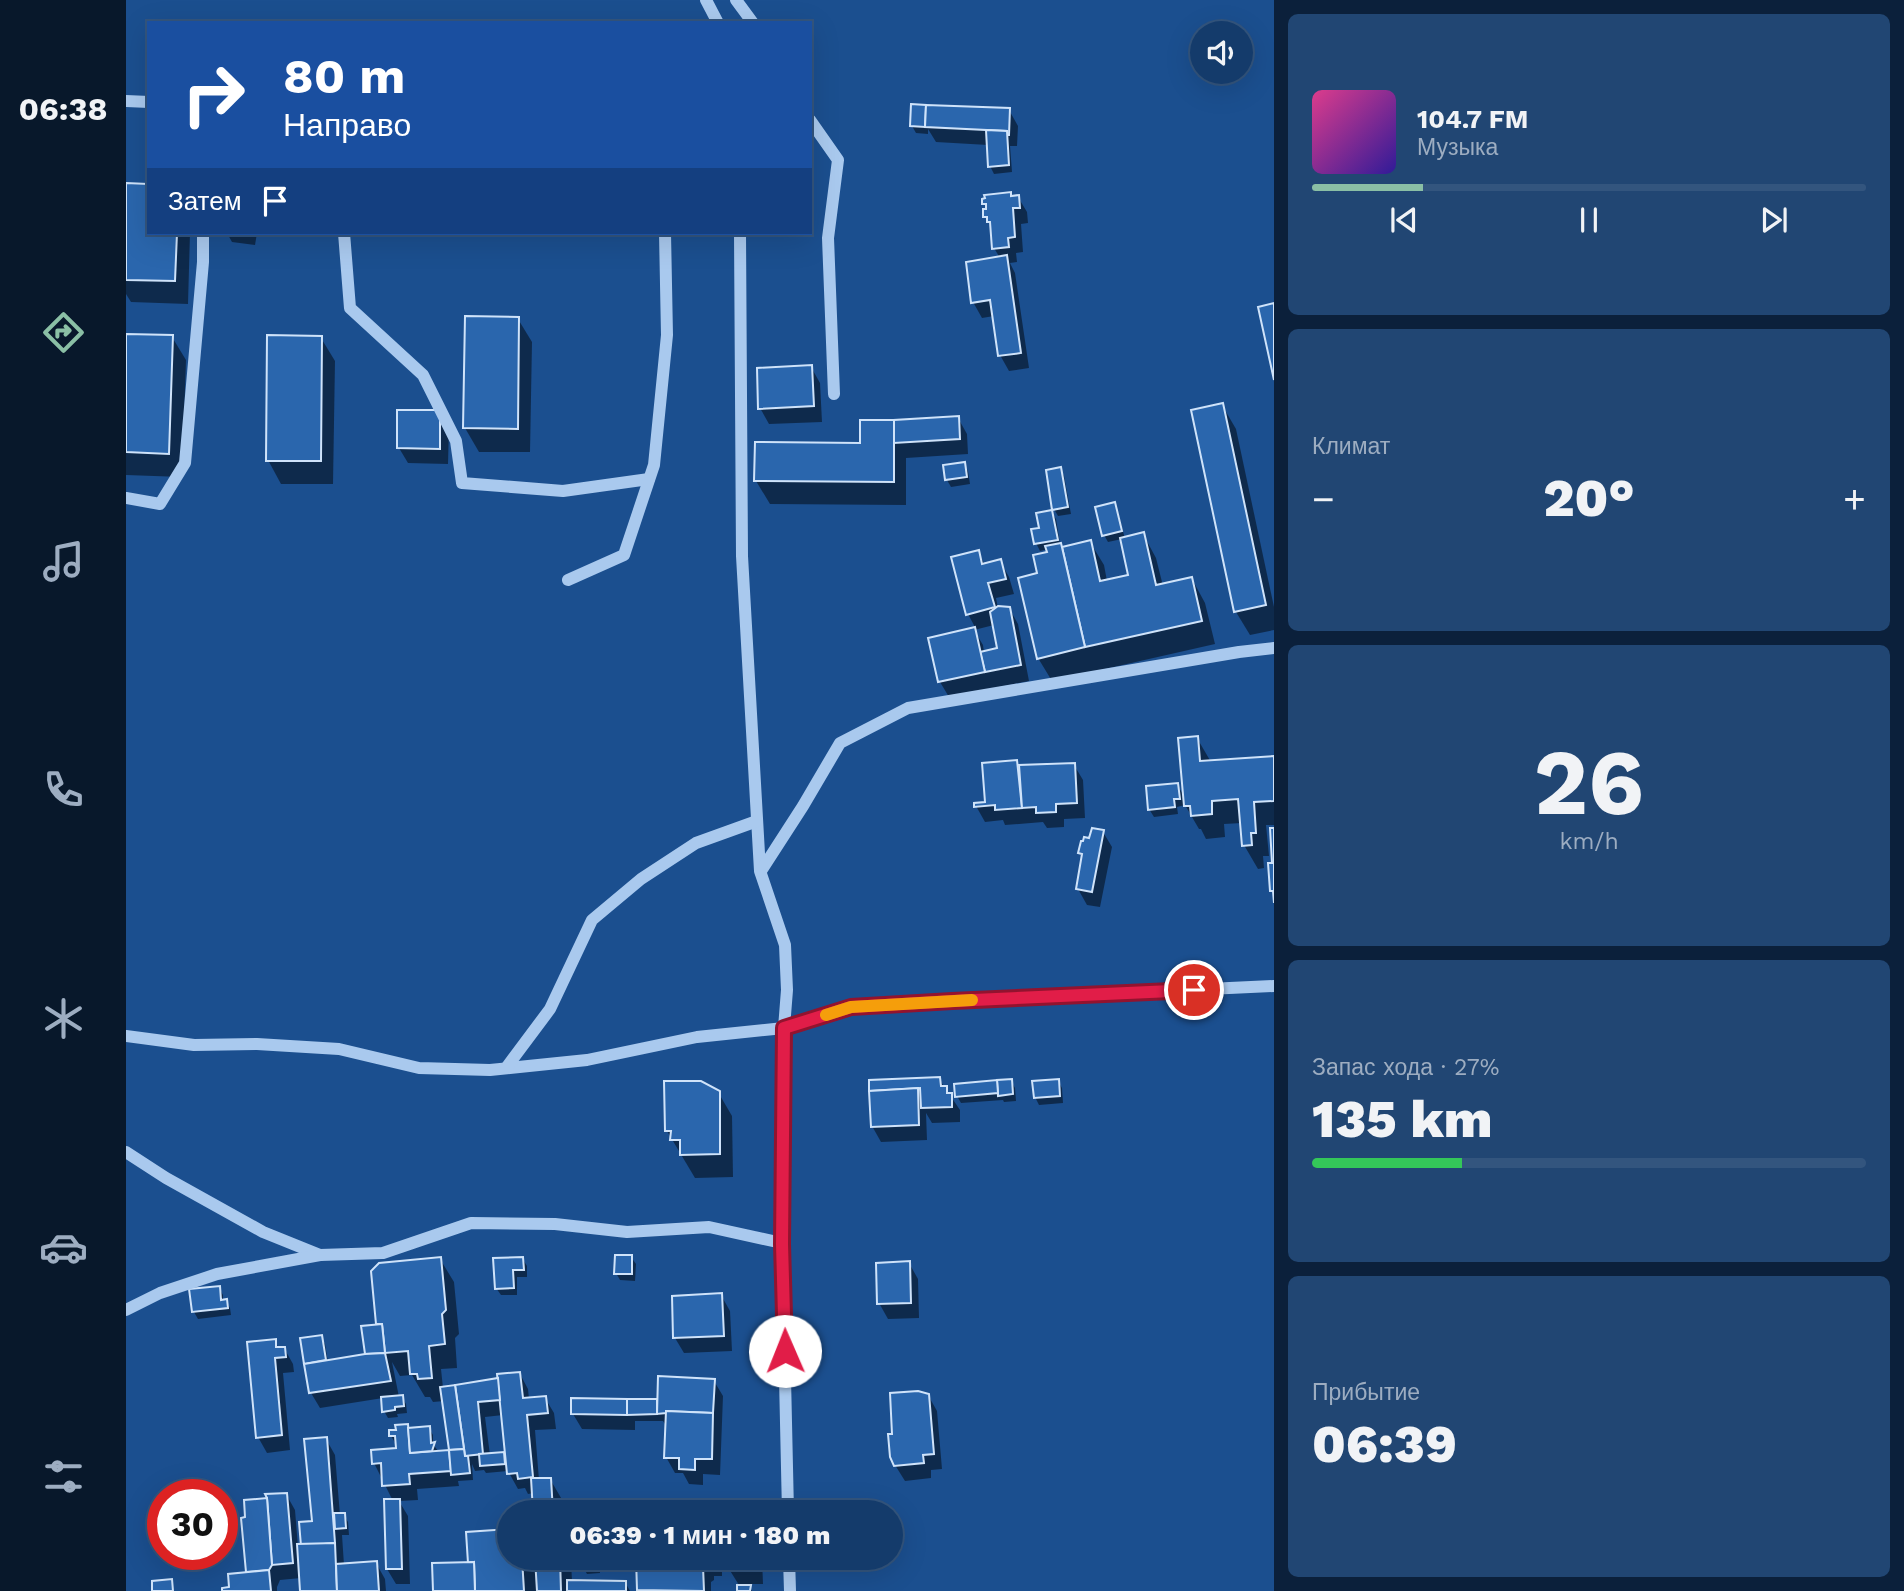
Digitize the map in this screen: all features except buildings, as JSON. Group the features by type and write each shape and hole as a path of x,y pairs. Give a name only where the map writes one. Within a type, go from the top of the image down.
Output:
{"street":[{"path":"706,0 717,21"},
{"path":"737,0 752,21"},
{"path":"126,101 147,102"},
{"path":"812,123 838,160 828,238 834,394"},
{"path":"126,498 160,504 185,463 203,262 203,235"},
{"path":"344,235 350,307 424,375 456,441 462,483 563,491 649,480"},
{"path":"568,580 624,555 654,465 667,335 665,235"},
{"path":"740,235 742,556 760,871 785,945 787,990 784,1028 782,1244 788,1500"},
{"path":"760,871 840,743 908,708 1274,648"},
{"path":"506,1068 550,1009 592,920 641,879 696,843 757,821"},
{"path":"126,1036 194,1045 257,1044 339,1049 419,1068 490,1070 587,1060 698,1037 784,1028 851,1007 1274,986"},
{"path":"126,1152 166,1178 262,1232 320,1255"},
{"path":"126,1310 160,1293 218,1274 320,1255 383,1253 471,1223 555,1224 627,1232 709,1227 782,1244"},
{"path":"789,1570 790,1591"}],"slow traffic":[{"path":"826,1015 851,1007 972,1000"}],"route":[{"path":"785,1351 782,1244 784,1028 851,1007 1194,990"}]}
